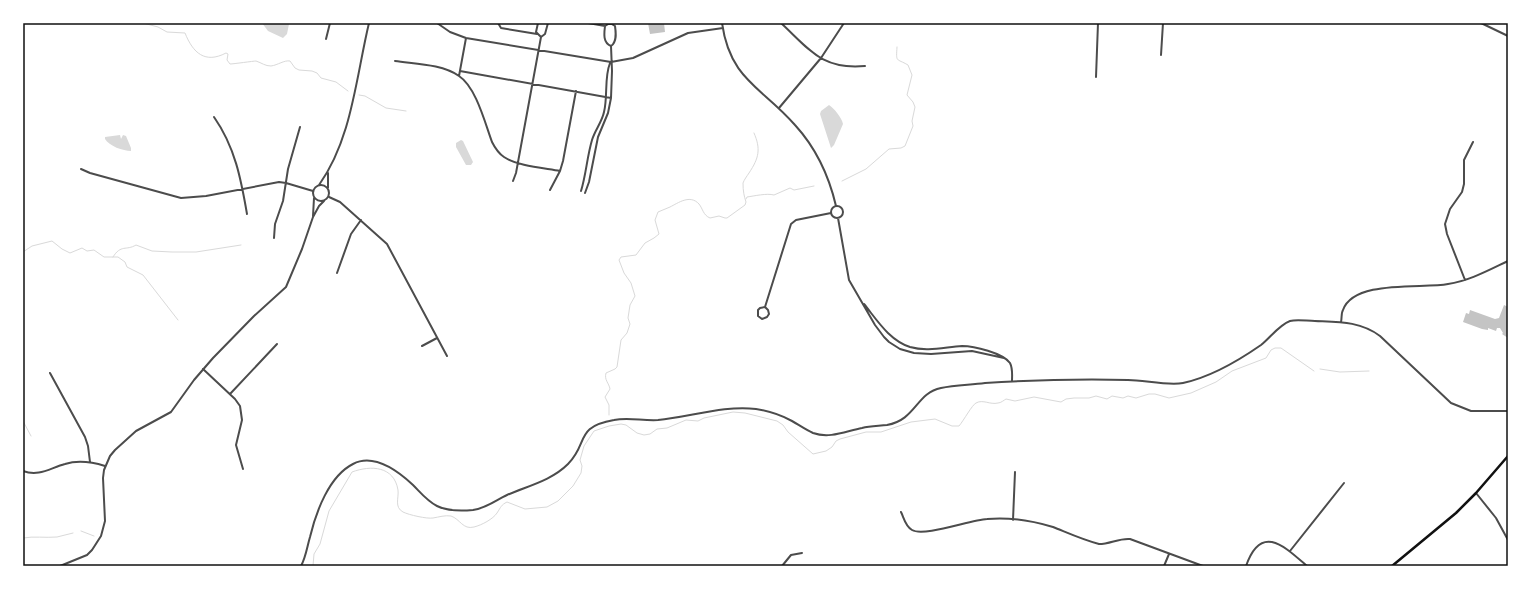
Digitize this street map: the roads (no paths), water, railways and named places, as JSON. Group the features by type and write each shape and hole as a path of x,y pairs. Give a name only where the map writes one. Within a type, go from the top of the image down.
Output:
{"main road":[{"path":"1392,566 1443,524 1476,493 1508,456"}],"street":[{"path":"326,39 330,23"},
{"path":"313,217 313,191 328,172 343,136 369,23"},
{"path":"437,23 450,32 466,38 611,62 633,58 688,32 723,28"},
{"path":"498,23 501,28 537,34 540,37"},
{"path":"537,34 538,23"},
{"path":"540,37 546,34 548,23"},
{"path":"585,193 598,137 608,113 611,98 611,46 615,43 614,25 610,23 605,26 588,23"},
{"path":"722,23 728,49 737,67 750,84 779,108 795,124 813,148 826,173 836,206 840,207 842,211 842,215 838,218"},
{"path":"781,23 821,58 840,66 865,66"},
{"path":"779,108 821,58 844,23"},
{"path":"1096,77 1098,23"},
{"path":"1161,55 1163,23"},
{"path":"1481,23 1508,36"},
{"path":"605,26 605,41 611,46"},
{"path":"513,181 518,162 540,37"},
{"path":"459,76 466,38"},
{"path":"395,61 439,68 459,76 470,88 492,142 503,156 518,162 560,171"},
{"path":"581,191 592,140 601,120 606,97 607,70 611,62"},
{"path":"460,71 611,98"},
{"path":"550,190 563,162 576,91"},
{"path":"214,117 233,151 239,169 247,214"},
{"path":"274,238 275,224 283,201 288,169 300,127"},
{"path":"1465,280 1447,234 1445,224 1447,214 1460,197 1463,189 1464,160 1473,142"},
{"path":"81,169 97,175 181,198 195,198 269,183 286,183 313,191"},
{"path":"328,172 329,197"},
{"path":"319,185 328,188"},
{"path":"60,566 86,555 92,550 101,536 105,521 102,486 105,466 110,456 127,438 171,412 203,369 254,316 286,287 290,281 313,217 319,206 329,197"},
{"path":"329,197 340,202 386,244 447,356"},
{"path":"314,198 320,202 324,201"},
{"path":"831,213 832,208 836,206"},
{"path":"831,213 833,217 838,218"},
{"path":"765,307 791,224 796,220 831,213"},
{"path":"838,218 849,280 884,338 894,346 905,351 922,354 972,351 1004,358"},
{"path":"337,273 351,234 361,220"},
{"path":"1342,322 1343,309 1346,304 1350,300 1367,292 1394,286 1440,286 1465,280 1508,261"},
{"path":"860,298 892,337 903,344 922,350 962,346 972,347 996,354 1009,362 1011,366 1012,381"},
{"path":"765,307 769,314 767,317 762,319 758,316 757,312 760,308 765,307"},
{"path":"301,566 315,520 332,483 353,464 366,460 376,462 406,479 435,505 444,509 475,510 486,507 503,497 539,482 561,470 572,460 581,440 590,428 615,420 661,420 744,408 768,412 780,416 817,434 824,435 898,422 908,416 928,392 948,386 1012,381 1145,380 1177,384 1185,383 1219,370 1235,361 1260,346 1290,321 1342,322 1358,324 1373,331 1451,403 1471,411 1508,411"},
{"path":"422,346 437,338"},
{"path":"230,394 277,344"},
{"path":"274,346 277,349"},
{"path":"203,369 238,402 242,420 236,445 243,469"},
{"path":"50,373 85,437 90,462"},
{"path":"23,471 33,474 41,473 65,464 90,462 105,466"},
{"path":"1013,520 1015,472"},
{"path":"1290,551 1344,483"},
{"path":"1476,493 1496,518 1508,540"},
{"path":"901,512 908,527 912,530 922,532 980,520 1013,520 1046,525 1099,544 1120,539 1130,539 1203,566"},
{"path":"1246,566 1250,553 1254,548 1264,543 1280,544 1307,566"},
{"path":"782,566 791,556 802,553"},
{"path":"1164,566 1169,554"}],"waterway":[{"path":"143,23 158,27 167,32 185,33 196,51 206,57 219,56 226,53 228,54 227,60 230,64 256,61 271,66 285,61 290,61 295,68 317,73 321,78 336,82 348,91"},
{"path":"842,181 866,169 889,149 901,148 905,146 913,126 912,121 915,107 907,95 912,75 908,65 897,58 897,47"},
{"path":"359,95 365,96 386,108 406,111"},
{"path":"609,415 609,405 605,397 610,389 606,380 606,373 617,367 621,340 627,333 630,324 628,318 630,305 635,296 631,283 624,273 619,260 621,257 636,255 645,243 659,234 655,220 658,212 684,200 695,201 699,204 703,212 710,218 719,216 727,218 745,205 746,202 743,183 755,163 758,153 758,144 754,133"},
{"path":"746,199 747,197 757,195 774,195 790,188 794,190 814,186"},
{"path":"23,252 32,246 52,241 70,253 82,248 87,251 94,250 104,257 118,257 125,262 127,267 143,275 178,320"},
{"path":"113,257 119,250 136,245 152,251 172,252 196,252 241,245"},
{"path":"313,566 314,554 320,544 329,511 352,472 367,468 381,469 392,476 396,482 398,490 398,505 400,510 403,512 427,518 451,516 457,519 464,526 470,528 490,520 502,505 507,502 525,509 547,507 558,501 573,486 581,473 582,466 580,460 584,446 594,431 609,426 621,424 626,425 637,433 644,435 650,434 657,429 667,428 686,420 698,421 704,418 733,412 745,413 777,421 813,454 826,451 840,439 866,432 881,432 911,422 935,419 952,426 959,426 972,407 979,402 1000,403 1006,399 1015,401 1034,397 1061,402 1066,399 1074,398 1089,398 1096,396 1107,399 1112,396 1123,398 1128,396 1136,398 1149,394 1169,398 1191,393 1216,382 1232,371 1266,358 1271,350 1275,348 1281,348 1314,371"},
{"path":"1320,369 1340,372 1369,371"},
{"path":"23,421 31,436"},
{"path":"81,531 94,536"},
{"path":"23,538 57,537 73,533"}]}
